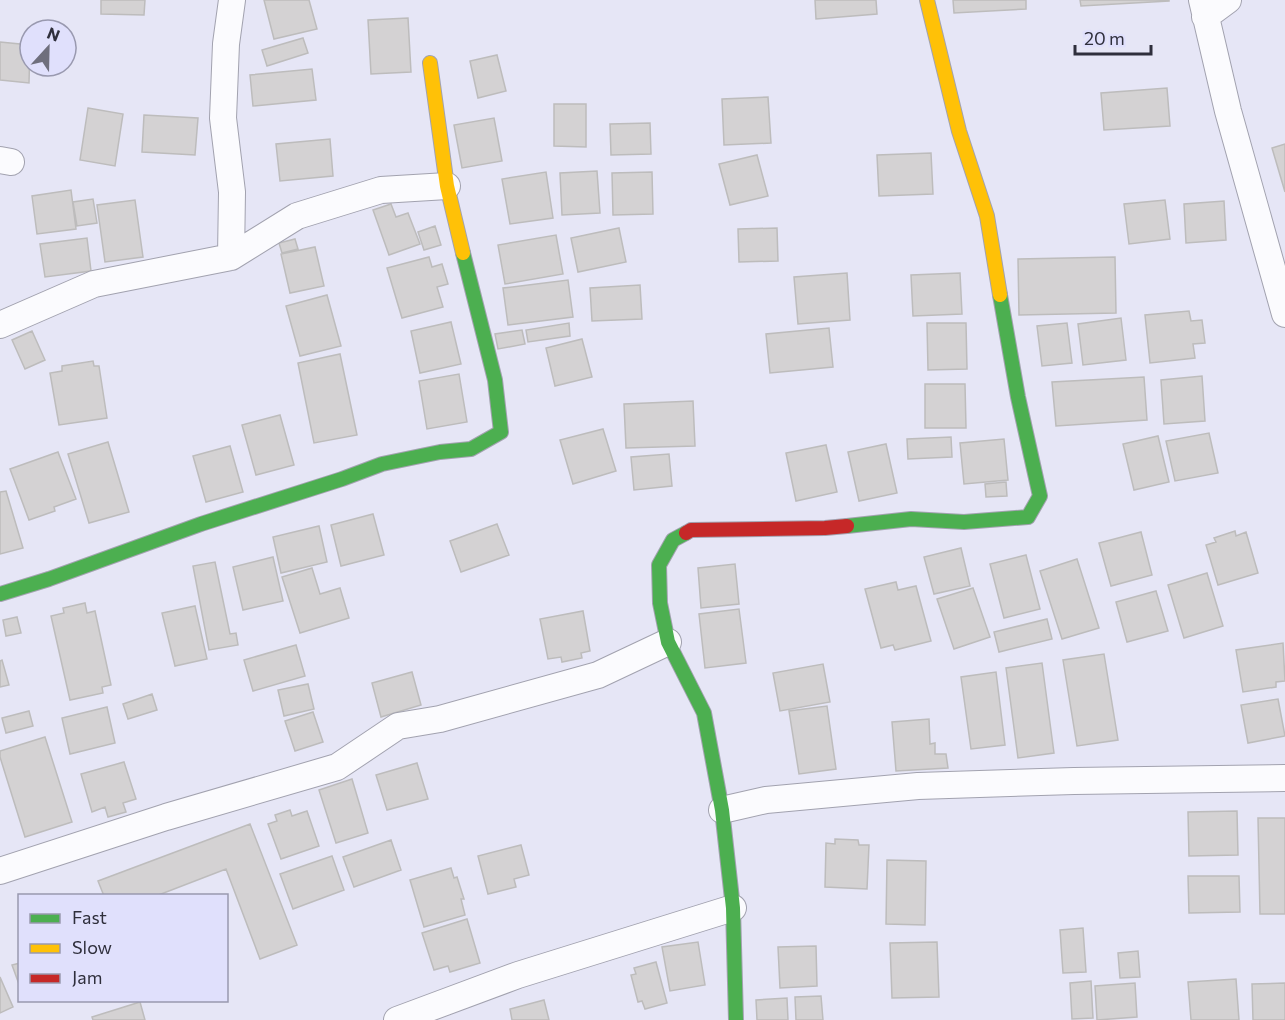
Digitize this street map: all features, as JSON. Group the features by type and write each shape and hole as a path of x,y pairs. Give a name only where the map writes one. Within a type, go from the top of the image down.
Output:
{"street":[{"path":"231,257 232,192 223,118 226,44 232,0"},
{"path":"736,1020 734,908 722,810 704,713 668,642 660,603 659,565 673,540 691,530 813,528 911,519 964,522 1028,517 1040,496 1018,397 987,216 959,131 927,0"},
{"path":"1228,0 1204,8 1228,111 1285,314"},
{"path":"0,594 382,464 440,452 471,449 501,432 495,380 447,186 430,63"},
{"path":"0,325 94,284 231,257 297,216 381,189 447,186"},
{"path":"0,871 166,817 337,767 398,726 440,719 598,675 668,642"},
{"path":"722,810 777,799 918,786 1285,778"},
{"path":"397,1020 518,975 734,908"}],"building":[{"path":"101,0 145,0 144,15 101,14"},
{"path":"264,0 309,0 317,29 274,39"},
{"path":"815,0 876,0 877,14 816,19"},
{"path":"953,0 1026,0 1026,9 954,13"},
{"path":"1080,0 1169,0 1169,1 1081,6"},
{"path":"408,18 411,72 371,74 368,20"},
{"path":"303,38 308,53 267,66 262,50"},
{"path":"0,42 18,44 18,78 29,78 29,83 0,80"},
{"path":"497,55 506,91 478,98 470,61"},
{"path":"312,69 316,100 253,106 250,75"},
{"path":"1167,88 1170,126 1104,130 1101,93"},
{"path":"768,97 771,143 724,145 722,99"},
{"path":"554,104 586,104 586,147 554,146"},
{"path":"88,108 123,114 115,166 80,160"},
{"path":"144,115 198,118 195,155 142,152"},
{"path":"494,118 502,161 462,168 454,125"},
{"path":"650,123 651,154 611,155 610,124"},
{"path":"330,139 333,176 280,181 276,144"},
{"path":"1285,144 1285,192 1272,148"},
{"path":"931,153 933,194 879,196 877,155"},
{"path":"757,155 768,196 730,205 719,164"},
{"path":"597,171 600,213 562,215 560,173"},
{"path":"546,172 553,218 510,224 502,179"},
{"path":"652,172 653,214 613,215 612,173"},
{"path":"71,190 76,229 37,234 32,196"},
{"path":"93,199 97,223 77,226 73,202"},
{"path":"135,200 143,257 105,262 97,205"},
{"path":"1165,200 1170,239 1129,244 1124,204"},
{"path":"1224,201 1226,240 1186,243 1184,204"},
{"path":"391,204 396,217 408,213 420,244 389,255 373,210"},
{"path":"435,226 441,245 424,250 418,232"},
{"path":"619,228 626,262 578,272 571,238"},
{"path":"777,228 778,261 739,262 738,229"},
{"path":"556,235 563,274 505,284 498,245"},
{"path":"87,238 91,271 45,277 40,244"},
{"path":"295,239 298,249 282,253 279,243"},
{"path":"315,247 324,286 290,293 281,254"},
{"path":"429,257 432,267 442,264 448,284 437,287 443,307 402,318 387,268"},
{"path":"1115,257 1116,313 1019,315 1018,259"},
{"path":"847,273 850,320 798,324 794,277"},
{"path":"960,273 962,314 913,316 911,275"},
{"path":"568,280 573,317 508,325 503,288"},
{"path":"640,285 642,319 592,321 590,288"},
{"path":"327,295 341,346 300,356 286,306"},
{"path":"1189,311 1191,321 1202,320 1205,343 1193,344 1195,358 1150,363 1145,315"},
{"path":"1121,318 1126,360 1083,365 1078,324"},
{"path":"451,322 461,364 420,373 411,331"},
{"path":"569,323 570,336 528,342 526,330"},
{"path":"927,323 966,323 967,369 928,370"},
{"path":"1067,323 1072,363 1042,366 1037,326"},
{"path":"829,328 833,367 770,373 766,334"},
{"path":"522,330 525,344 498,349 495,334"},
{"path":"32,331 45,360 25,369 12,340"},
{"path":"582,339 592,377 555,386 546,348"},
{"path":"340,354 357,435 314,443 298,363"},
{"path":"93,361 94,366 99,366 107,418 59,425 50,373 62,371 62,366"},
{"path":"459,374 467,422 427,429 419,381"},
{"path":"1202,376 1205,421 1164,424 1161,380"},
{"path":"1144,377 1147,420 1056,426 1052,382"},
{"path":"925,384 965,384 966,428 925,428"},
{"path":"693,401 695,446 626,448 624,404"},
{"path":"280,415 294,465 256,475 242,425"},
{"path":"603,429 616,471 573,484 560,440"},
{"path":"1209,433 1218,473 1175,481 1166,441"},
{"path":"1158,436 1169,482 1134,490 1123,444"},
{"path":"951,437 952,457 908,459 907,439"},
{"path":"1004,439 1008,480 964,484 960,443"},
{"path":"108,442 129,512 89,523 68,454"},
{"path":"886,444 897,493 859,501 848,452"},
{"path":"826,445 837,492 796,501 786,453"},
{"path":"230,446 243,492 206,502 193,456"},
{"path":"58,452 76,499 54,507 55,511 29,520 10,469"},
{"path":"669,454 672,486 634,490 631,457"},
{"path":"1006,482 1007,496 986,497 985,484"},
{"path":"6,491 23,548 0,554 0,492"},
{"path":"373,514 384,555 341,566 331,525"},
{"path":"497,524 509,555 461,572 450,541"},
{"path":"319,526 327,562 281,573 273,537"},
{"path":"1235,531 1236,536 1246,532 1258,573 1218,585 1206,545 1216,542 1214,538"},
{"path":"1141,532 1152,575 1111,586 1099,543"},
{"path":"961,548 970,586 934,594 924,557"},
{"path":"1026,555 1040,609 1004,618 990,564"},
{"path":"273,557 283,601 243,610 233,567"},
{"path":"1077,559 1099,628 1062,639 1040,571"},
{"path":"215,562 230,634 236,633 238,645 209,650 193,566"},
{"path":"735,564 739,604 701,608 698,568"},
{"path":"312,568 320,594 340,588 349,618 300,633 282,577"},
{"path":"1207,573 1223,626 1184,638 1168,585"},
{"path":"896,582 898,590 916,586 931,641 895,650 893,645 881,648 865,589"},
{"path":"973,588 990,637 954,649 937,599"},
{"path":"1156,591 1168,631 1127,642 1116,602"},
{"path":"85,603 87,613 95,611 111,685 102,687 103,693 70,700 51,616 64,613 63,608"},
{"path":"195,606 207,659 175,666 162,613"},
{"path":"739,609 746,663 705,668 699,614"},
{"path":"583,611 590,651 581,653 582,658 562,662 561,657 548,659 540,619"},
{"path":"17,617 21,633 6,636 3,620"},
{"path":"1047,619 1052,639 999,652 994,632"},
{"path":"1283,643 1285,681 1276,682 1276,687 1243,692 1236,650"},
{"path":"296,645 305,676 253,691 244,660"},
{"path":"1104,654 1118,740 1077,746 1063,660"},
{"path":"2,660 9,685 0,687 0,661"},
{"path":"1042,663 1054,753 1018,758 1006,668"},
{"path":"823,664 830,702 780,711 773,673"},
{"path":"412,672 421,705 381,717 372,683"},
{"path":"996,672 1005,745 971,749 961,677"},
{"path":"308,684 314,709 284,716 278,690"},
{"path":"152,694 157,710 128,719 123,704"},
{"path":"1278,699 1285,736 1248,743 1241,705"},
{"path":"827,706 836,769 799,774 789,711"},
{"path":"107,707 115,743 70,754 62,718"},
{"path":"29,711 33,726 6,733 2,718"},
{"path":"313,712 323,742 295,751 285,721"},
{"path":"929,719 930,744 935,743 935,754 946,754 948,768 896,771 892,722"},
{"path":"45,737 72,822 25,837 0,751"},
{"path":"124,762 136,799 123,803 126,812 108,817 105,807 92,812 81,774"},
{"path":"417,763 428,799 387,810 376,775"},
{"path":"352,779 368,833 336,843 319,790"},
{"path":"290,810 292,816 307,811 319,846 281,859 268,824 277,821 275,815"},
{"path":"1237,811 1238,855 1189,856 1188,812"},
{"path":"1258,818 1285,818 1285,914 1260,914"},
{"path":"250,824 297,945 260,959 226,869 161,894 103,894 98,881"},
{"path":"835,839 858,840 859,845 869,845 867,889 825,887 826,843 835,844"},
{"path":"391,840 401,870 354,887 343,857"},
{"path":"521,845 529,875 514,879 516,887 488,894 478,856"},
{"path":"332,856 344,890 293,909 280,874"},
{"path":"887,860 926,861 925,925 886,924"},
{"path":"451,868 454,878 457,877 464,899 461,899 465,915 424,927 410,880"},
{"path":"1188,876 1239,876 1240,912 1189,913"},
{"path":"467,919 480,963 450,972 448,966 434,970 422,933"},
{"path":"1083,928 1086,972 1063,973 1060,930"},
{"path":"698,942 705,985 670,991 662,947"},
{"path":"937,942 939,997 892,998 890,943"},
{"path":"816,946 817,986 780,988 778,947"},
{"path":"1138,951 1140,977 1120,978 1118,953"},
{"path":"656,962 667,1003 645,1009 642,1001 638,1002 631,975 636,974 634,968"},
{"path":"18,964 18,982 12,965"},
{"path":"0,977 13,1007 0,1013"},
{"path":"1236,979 1239,1020 1191,1020 1188,982"},
{"path":"1091,981 1093,1018 1072,1019 1070,983"},
{"path":"1135,983 1137,1017 1097,1020 1095,986"},
{"path":"1285,983 1285,1020 1253,1020 1252,984"},
{"path":"821,996 823,1020 796,1020 795,997"},
{"path":"787,998 788,1020 757,1020 756,1000"},
{"path":"544,1000 549,1020 512,1020 510,1009"},
{"path":"140,1002 145,1020 93,1020 92,1017"}],"traffic: fast":[{"path":"0,594 382,464 440,452 471,449 501,432 495,380 463,253"},
{"path":"847,526 911,519 964,522 1028,517 1040,496 1018,397 1000,295"},
{"path":"686,533 673,540 659,565 660,603 668,642 704,713 722,810 733,908 736,1020"}],"traffic: slow":[{"path":"927,0 959,131 987,216 1000,295"},
{"path":"430,63 447,186 463,253"}],"traffic: jam":[{"path":"686,533 691,530 847,526"}]}
